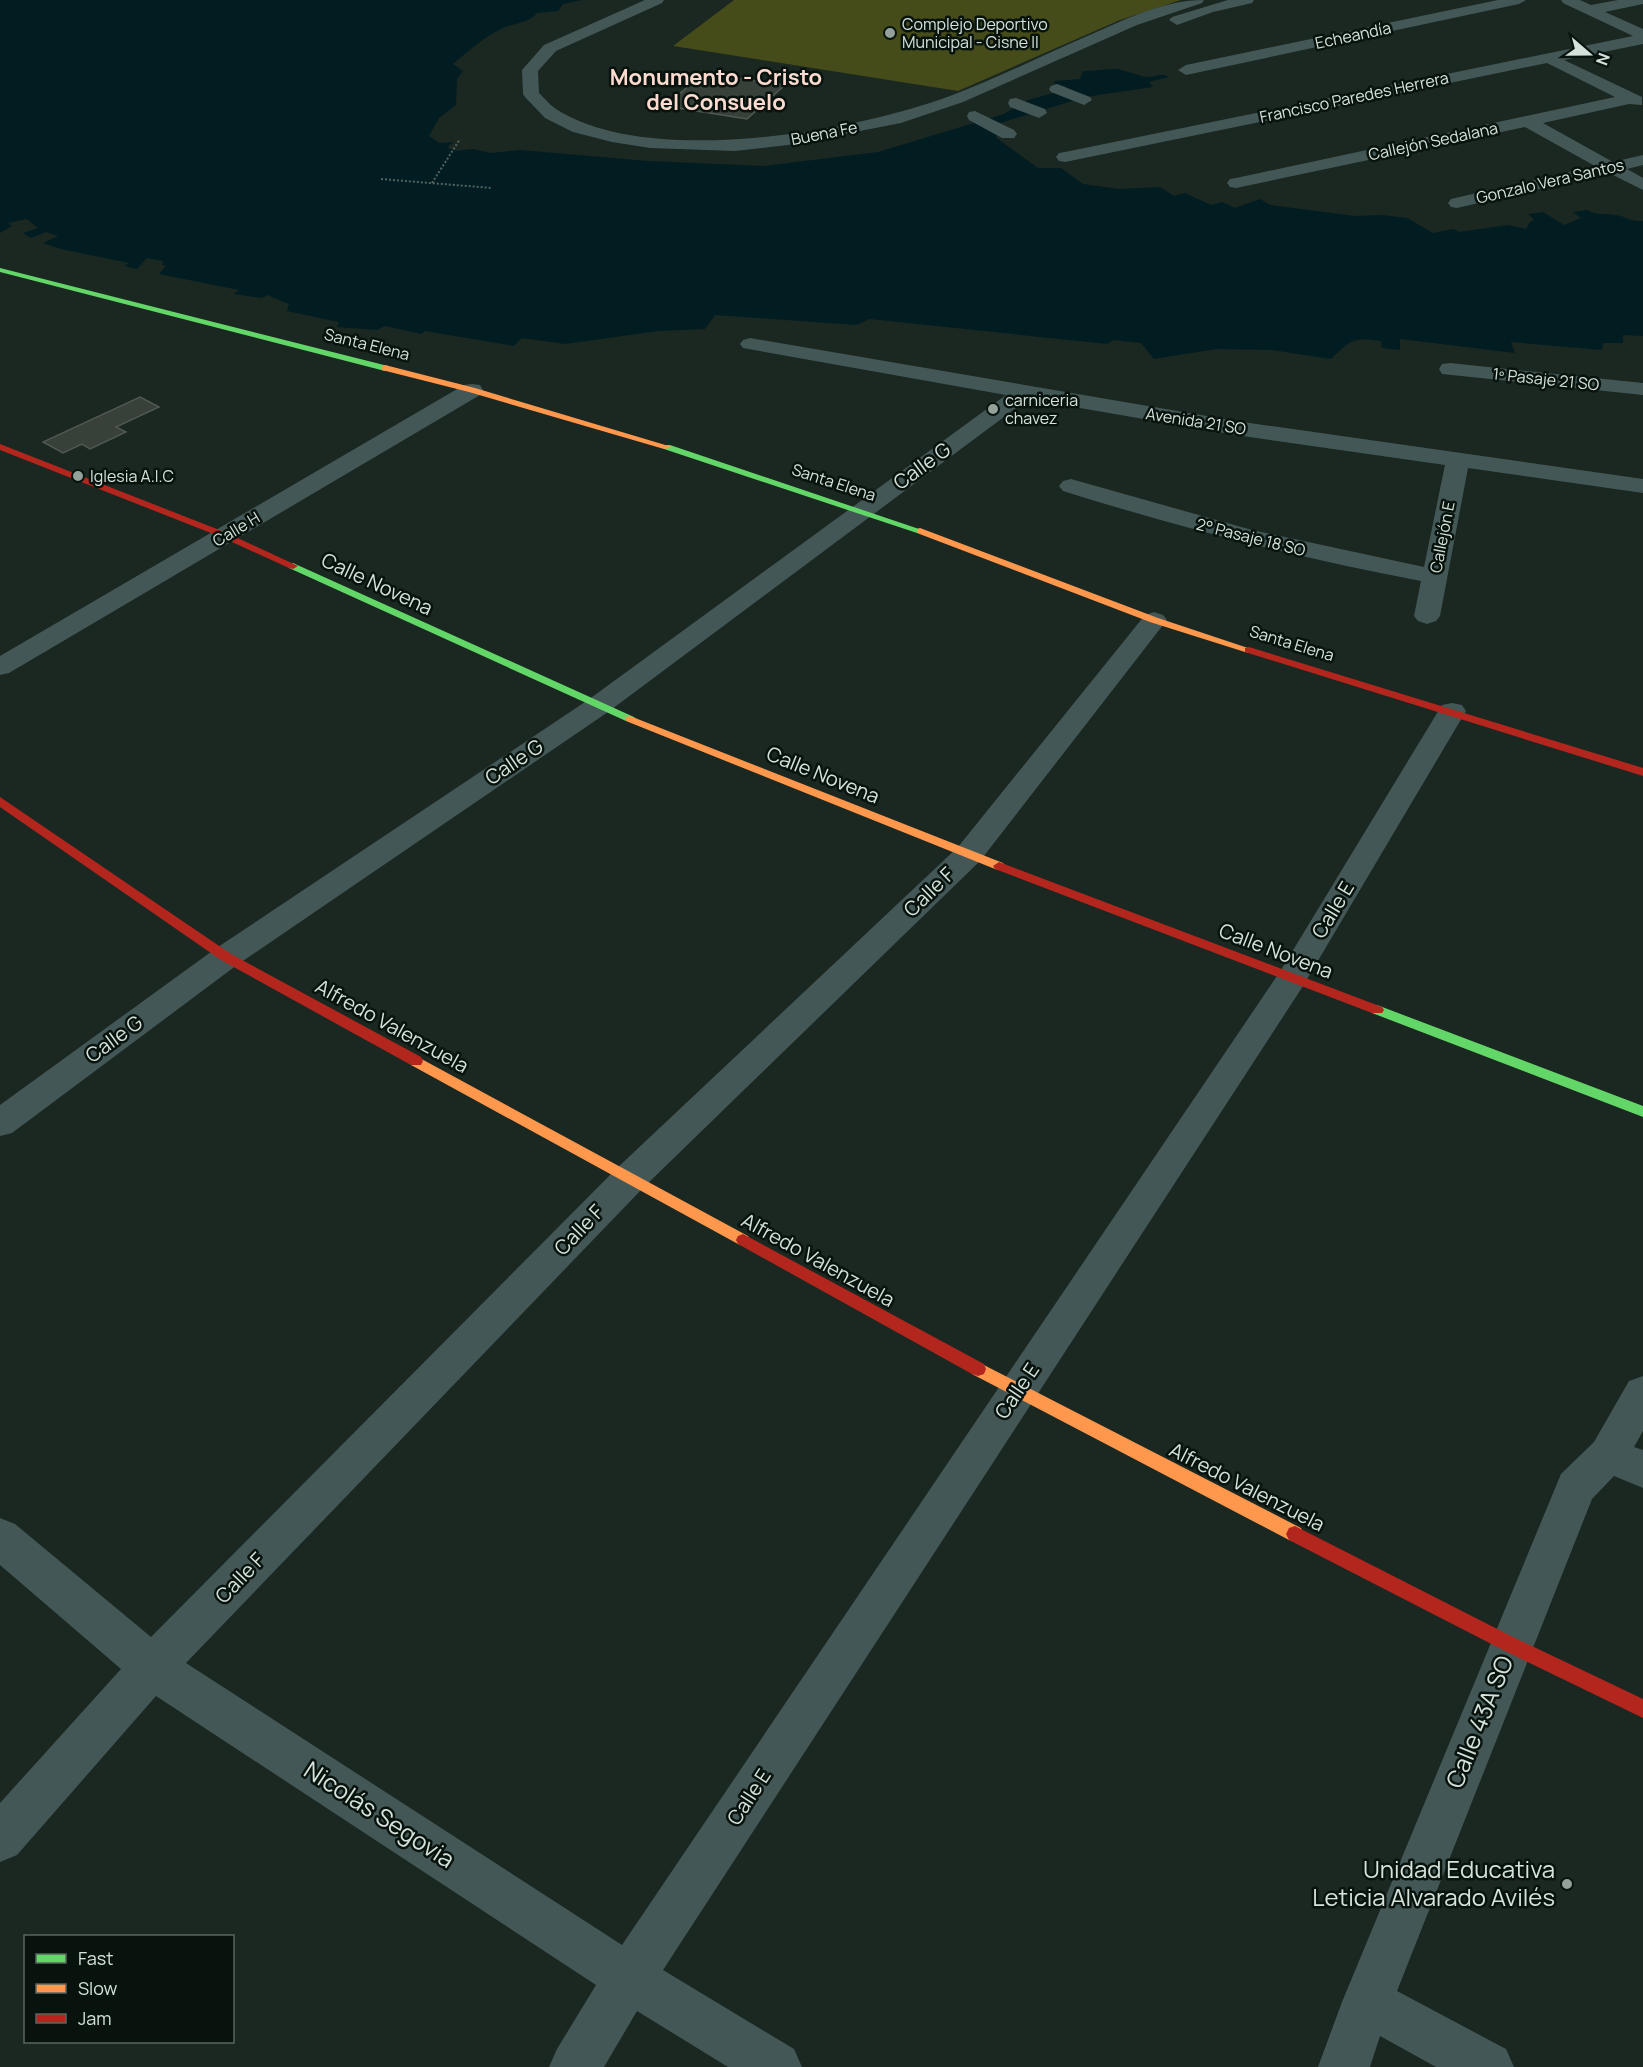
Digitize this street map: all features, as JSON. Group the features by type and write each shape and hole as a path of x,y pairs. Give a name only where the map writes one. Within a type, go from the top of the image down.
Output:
{"street":[{"name":"Buena Fe","path":"657,0 550,48 530,70 531,94 551,114 579,128 612,137 651,143 735,146 788,140 901,118 957,99 1132,22 1197,0"},
{"name":"Buena Fe","path":"1058,54 1092,51 1208,9 1247,0"},
{"name":"Echeandía","path":"1186,70 1519,0"},
{"path":"1568,0 1643,37"},
{"path":"1590,10 1641,0"},
{"name":"Francisco Paredes Herrera","path":"1065,157 1643,37"},
{"path":"1548,57 1637,102"},
{"name":"Callejón Sedalana","path":"1236,183 1527,121 1637,102"},
{"path":"983,115 1033,109 1073,104 1033,109 1012,105"},
{"path":"1527,121 1643,185"},
{"name":"Gonzalo Vera Santos","path":"1457,203 1643,160"},
{"name":"Santa Elena","path":"0,270 472,390 633,436 965,546 1154,620 1643,772"},
{"name":"Avenida 21 SO","path":"750,344 1022,393 1236,428 1643,486"},
{"name":"1º Pasaje 21 SO","path":"1450,369 1643,389"},
{"name":"Calle H","path":"0,668 472,390"},
{"name":"Calle G","path":"7,1107 598,706 1022,393"},
{"name":"Calle Novena","path":"0,447 225,535 598,706 969,854 1643,1112"},
{"name":"Callejón E","path":"1427,616 1458,459"},
{"name":"2° Pasaje 18 SO","path":"1071,486 1188,521 1292,548 1435,576"},
{"name":"Calle F","path":"0,1838 152,1667 629,1179 969,854 1154,620"},
{"name":"Calle E","path":"575,2067 629,1978 1292,978 1452,711"},
{"name":"Alfredo Valenzuela","path":"0,801 226,957 1017,1391 1511,1645 1643,1709"},
{"name":"Calle 43A SO","path":"1344,2067 1367,2002 1576,1487 1625,1462 1643,1393"},
{"name":"Nicolás Segovia","path":"0,1538 152,1667 629,1978 776,2067"},
{"path":"1367,2002 1488,2067"}],"path":[{"path":"432,183 460,139"},
{"path":"381,179 492,188"}],"green space":[{"name":"Complejo Deportivo Municipal - Cisne II","path":"734,0 1181,0 1120,20 958,91 673,46"}],"water":[{"path":"0,0 582,0 563,4 558,11 537,13 526,21 496,31 453,64 463,71 457,79 456,105 439,118 429,136 439,143 454,142 448,148 455,151 473,149 491,153 520,150 648,161 764,166 878,152 1004,114 1028,100 1065,90 1067,87 1054,83 1055,81 1080,79 1083,71 1117,69 1145,77 1166,76 1169,77 1149,82 1153,87 1085,97 997,124 1011,132 995,137 1038,168 1061,168 1083,184 1119,189 1160,187 1174,196 1185,193 1211,205 1222,202 1235,208 1260,199 1270,205 1355,216 1382,215 1407,218 1433,233 1508,225 1526,229 1534,220 1528,214 1543,212 1564,225 1581,218 1573,212 1587,210 1597,214 1643,221 1643,336 1623,335 1623,343 1603,343 1602,350 1511,342 1515,353 1400,339 1400,350 1382,348 1381,341 1364,339 1348,344 1331,359 1272,350 1216,349 1154,359 1141,343 1114,340 1107,344 870,319 856,325 715,315 705,329 658,331 565,344 522,338 514,346 425,331 421,334 385,326 377,330 337,327 339,322 287,311 289,304 267,295 262,298 234,294 239,290 159,274 166,266 162,265 163,261 147,258 137,269 125,266 129,263 43,243 58,236 46,232 31,238 23,233 38,228 27,219 8,223 12,226 0,233"}],"building":[{"path":"704,73 785,85 747,119 665,106"},
{"path":"140,397 159,407 116,427 126,432 90,449 82,444 63,453 43,442"}],"traffic: fast":[{"path":"0,270 385,368"},
{"path":"667,447 920,531"},
{"path":"293,566 630,719"},
{"path":"1377,1010 1643,1112"}],"traffic: slow":[{"path":"385,368 472,390 667,447"},
{"path":"920,531 1154,620 1249,650"},
{"path":"630,719 999,866"},
{"path":"416,1061 743,1240"},
{"path":"978,1369 1295,1534"}],"traffic: jam":[{"path":"0,447 224,535 293,566"},
{"path":"1249,650 1643,772"},
{"path":"0,801 226,957 416,1061"},
{"path":"999,866 1377,1010"},
{"path":"743,1240 978,1369"},
{"path":"1295,1534 1511,1645 1643,1709"}],"place":[{"name":"Complejo Deportivo Municipal - Cisne II","path":"890,33"},
{"name":"carniceria chavez","path":"993,409"},
{"name":"Iglesia A.I.C","path":"78,476"},
{"name":"Unidad Educativa Leticia Alvarado Avilés","path":"1567,1884"}],"district":[{"name":"Monumento - Cristo del Consuelo","path":"716,90"}]}
